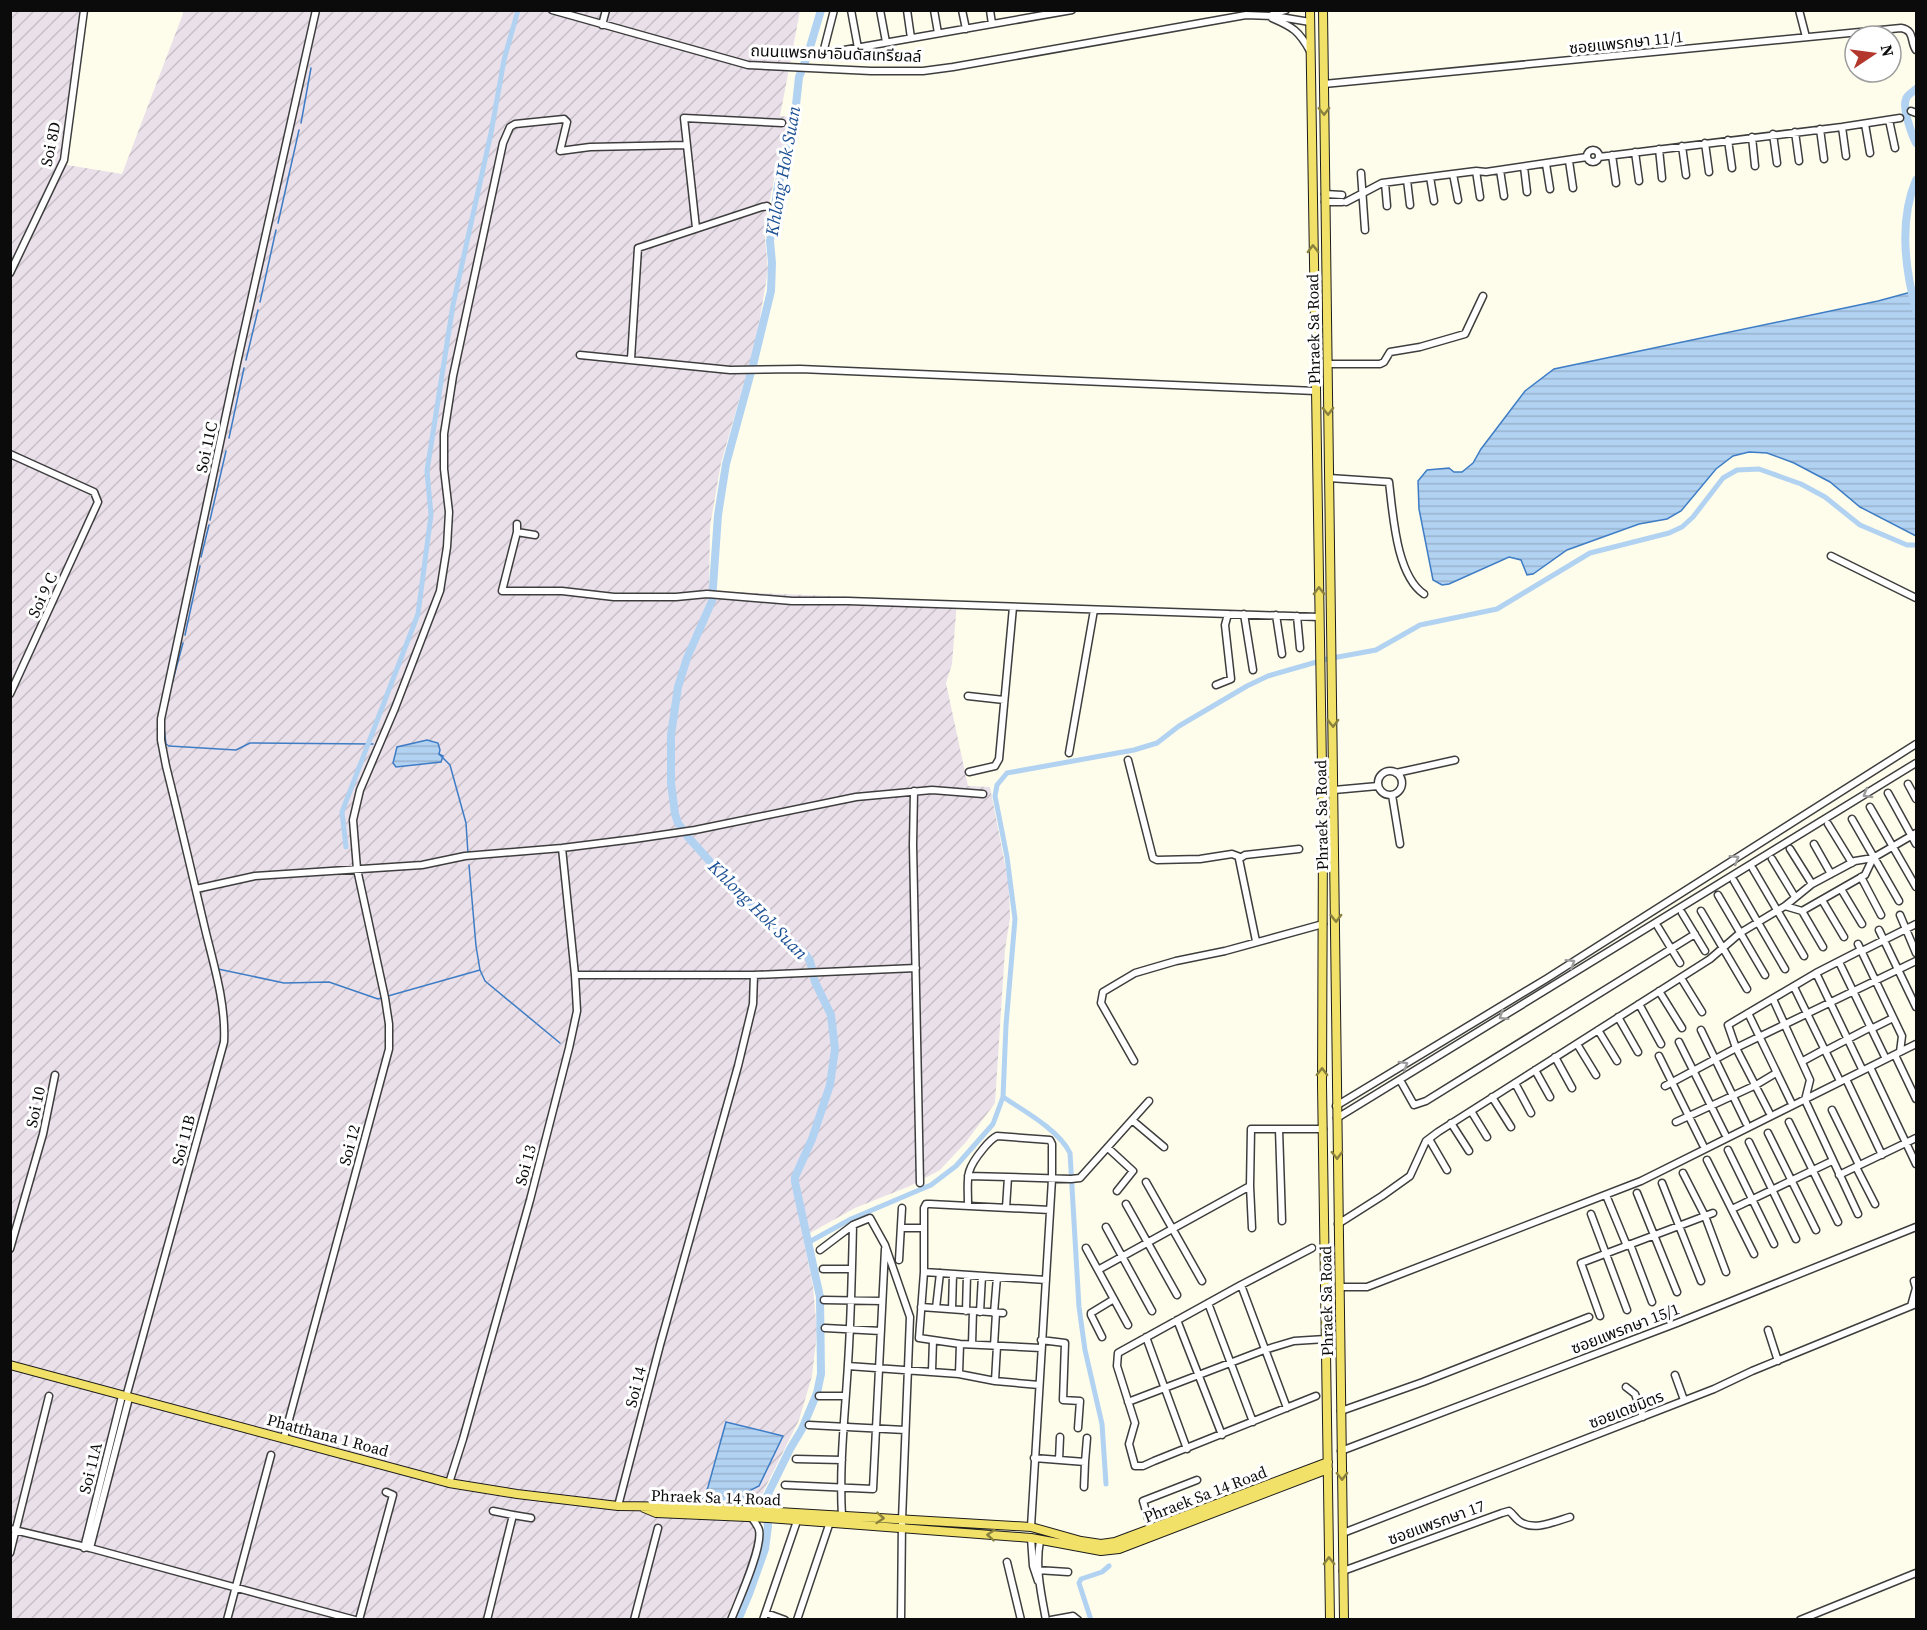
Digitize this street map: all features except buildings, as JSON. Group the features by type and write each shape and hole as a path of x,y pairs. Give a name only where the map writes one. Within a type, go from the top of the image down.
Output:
{"main road":[{"name":"Phraek Sa Road","path":"1310,10 1320,649 1323,1129 1330,1620"},
{"name":"Phraek Sa Road","path":"1323,10 1344,1620"},
{"path":"1314,304 1326,304"},
{"path":"1323,1038 1337,1037"},
{"name":"Phatthana 1 Road","path":"10,1365 449,1483 517,1494 643,1508"},
{"name":"Phraek Sa 14 Road","path":"778,1516 797,1521 842,1516 1031,1527 1101,1544 1114,1542 1328,1465"},
{"name":"Phraek Sa 14 Road","path":"643,1508 692,1507 755,1516 830,1519 902,1529 1031,1538 1089,1550 1119,1549 1328,1465"},
{"path":"1020,1527 1020,1538"},
{"path":"1040,1541 1041,1530"}],"street":[{"name":"Soi 8D","path":"10,273 64,160 84,10"},
{"name":"Soi 11C","path":"196,889 166,766 161,740 161,719 316,10"},
{"name":"ถนนแพรกษาอินดัสเทรียลล์","path":"552,10 748,65 871,71 922,71 953,67 1246,15 1266,15 1310,22"},
{"path":"602,25 606,10"},
{"path":"834,10 825,52 830,53 1018,20 1044,13 1071,11"},
{"path":"851,10 858,48"},
{"path":"880,10 886,42"},
{"path":"907,10 911,38"},
{"path":"934,10 938,33"},
{"path":"962,10 966,29"},
{"path":"990,10 992,24"},
{"name":"ถนนแพรกษาอินดัสเทรียลล์","path":"1266,15 1286,10"},
{"path":"1799,10 1806,37"},
{"path":"1017,11 1018,20"},
{"name":"ถนนแพรกษาอินดัสเทรียลล์","path":"1266,15 1292,27 1302,37 1310,52"},
{"name":"ซอยแพรกษา 11/1","path":"1324,84 1905,28 1911,33 1917,50"},
{"path":"696,228 684,118 782,123"},
{"path":"1325,198 1345,199 1385,183 1587,158 1587,154 1592,150 1598,152 1599,157 1899,118"},
{"name":"Soi 12","path":"284,1438 389,1049 389,1024 385,998 357,869 353,820 356,804 440,591 445,567 449,512 444,469 444,434 453,376 503,143 510,127 523,122 564,119 567,122 560,151 590,147 686,145"},
{"path":"1889,120 1895,148"},
{"path":"1865,124 1870,153"},
{"path":"1842,127 1846,156"},
{"path":"1820,129 1824,159"},
{"path":"1796,132 1799,161"},
{"path":"1773,134 1777,164"},
{"path":"1752,137 1755,166"},
{"path":"1728,140 1732,168"},
{"path":"1705,143 1709,172"},
{"path":"1682,146 1686,175"},
{"path":"1659,149 1662,178"},
{"path":"1635,152 1639,181"},
{"path":"1612,155 1616,183"},
{"path":"1569,160 1573,188"},
{"path":"1546,164 1550,189"},
{"path":"1524,167 1527,192"},
{"path":"1500,170 1504,196"},
{"path":"1476,171 1480,198"},
{"path":"1361,173 1365,230"},
{"path":"1453,174 1458,200"},
{"path":"1430,177 1434,201"},
{"path":"1407,180 1410,205"},
{"path":"1385,183 1387,206"},
{"path":"631,359 638,248 767,206 778,215"},
{"path":"1327,364 1383,363 1390,352 1420,347 1460,336 1467,332 1483,296"},
{"path":"580,355 730,370 800,369 1315,391"},
{"name":"Soi 9 C","path":"10,454 94,492 98,502 10,694"},
{"path":"1329,478 1389,482 1396,540 1413,583 1424,594"},
{"path":"517,524 518,532 502,591 562,591 614,597 676,597 707,594 801,602 848,601 1319,617"},
{"path":"518,532 535,535"},
{"path":"1831,556 1917,598"},
{"path":"969,772 998,764 1013,607"},
{"path":"1070,753 1094,610"},
{"path":"1216,685 1231,679 1226,625 1228,614"},
{"path":"1244,614 1253,670"},
{"path":"1276,615 1282,654"},
{"path":"1297,616 1300,648"},
{"path":"968,696 1004,700"},
{"path":"1336,1106 1546,979 1917,744"},
{"path":"1128,760 1153,858 1157,860 1200,859 1232,854 1240,857 1278,850 1299,849"},
{"path":"1396,773 1455,760"},
{"path":"1336,1118 1917,763"},
{"path":"1391,771 1401,777 1402,785 1398,792 1392,795 1383,793 1378,786 1378,779 1383,773 1391,771"},
{"path":"1908,784 1917,799"},
{"path":"1334,790 1378,786"},
{"path":"196,889 255,876 422,864 695,830 856,797 945,790 983,794"},
{"path":"914,791 920,1183"},
{"path":"1888,793 1914,834 1917,844"},
{"path":"1392,795 1400,844"},
{"path":"1870,807 1917,887"},
{"path":"1852,819 1899,901"},
{"path":"1828,824 1852,862"},
{"path":"1338,1224 1410,1176 1426,1141 1451,1123 1715,956 1722,947 1740,933 1785,906 1812,884 1852,862 1873,858 1914,834"},
{"path":"1814,844 1831,874"},
{"name":"Soi 13","path":"449,1483 530,1200 569,1048 576,1011 575,975 562,848"},
{"path":"1790,849 1812,884"},
{"path":"1240,857 1239,865 1256,941"},
{"path":"1802,911 1861,877 1867,872 1873,858"},
{"path":"1772,859 1795,897"},
{"path":"1753,869 1804,956"},
{"path":"1861,877 1881,915"},
{"path":"1734,881 1785,969"},
{"name":"Soi 11B","path":"87,1548 125,1397 224,1042 224,1015 196,889"},
{"path":"1841,889 1862,924"},
{"path":"1718,895 1765,975"},
{"path":"1822,900 1844,937"},
{"path":"1785,906 1802,911 1823,947"},
{"path":"1701,911 1747,988"},
{"path":"1682,914 1705,951"},
{"path":"1900,915 1917,953"},
{"path":"1134,1060 1104,1010 1101,999 1103,992 1135,973 1323,924"},
{"path":"1769,1112 1736,1048 1728,1025 1860,948 1884,940 1917,924"},
{"path":"1658,927 1680,963"},
{"path":"1879,930 1916,1006"},
{"path":"1400,1080 1414,1105 1426,1101 1695,934"},
{"path":"1860,948 1902,1036 1897,1054 1917,1099"},
{"path":"1839,962 1885,1057"},
{"path":"1669,1085 1736,1048 1917,962"},
{"path":"575,975 754,975 916,968"},
{"path":"1816,973 1862,1069"},
{"name":"Soi 14","path":"618,1506 753,1004 754,975"},
{"path":"1681,978 1702,1012"},
{"path":"1794,987 1882,1155"},
{"path":"1659,991 1682,1028"},
{"path":"1773,999 1810,1080 1804,1100 1858,1214"},
{"path":"1639,1004 1661,1044"},
{"path":"1748,1013 1791,1102"},
{"path":"1618,1017 1638,1052"},
{"path":"1803,1061 1893,1018"},
{"path":"1598,1030 1617,1061"},
{"path":"1701,1030 1746,1123"},
{"path":"1679,1042 1725,1134"},
{"path":"1577,1044 1596,1075"},
{"path":"1339,1287 1367,1287 1641,1181 1842,1079 1917,1044"},
{"path":"1659,1056 1669,1085 1703,1145"},
{"path":"1555,1058 1572,1088"},
{"path":"1870,1067 1917,1164"},
{"path":"1535,1070 1550,1097"},
{"path":"1676,1122 1776,1073"},
{"name":"Soi 10","path":"10,1248 43,1134 55,1075"},
{"path":"1515,1083 1531,1113"},
{"path":"1492,1097 1511,1127"},
{"path":"968,1176 1080,1178 1149,1101"},
{"path":"1832,1110 1875,1204"},
{"path":"1471,1111 1487,1137"},
{"path":"1132,1120 1164,1147"},
{"path":"1789,1122 1838,1222"},
{"path":"1451,1123 1468,1151"},
{"path":"1252,1228 1251,1129 1323,1129"},
{"path":"1279,1129 1282,1221"},
{"path":"1768,1133 1816,1230"},
{"path":"968,1205 968,1176 971,1164 992,1139 997,1136 1050,1140 1052,1179 1031,1527"},
{"path":"1429,1138 1447,1170"},
{"path":"1839,1175 1917,1138"},
{"path":"1749,1142 1796,1239"},
{"path":"1108,1148 1133,1171 1117,1191"},
{"path":"1728,1150 1774,1244"},
{"path":"1707,1160 1754,1254"},
{"path":"1731,1209 1832,1161"},
{"path":"1683,1173 1705,1216 1726,1272"},
{"path":"1006,1208 1008,1177"},
{"path":"1146,1182 1171,1230 1202,1281"},
{"path":"1662,1183 1701,1281"},
{"path":"1098,1270 1250,1186"},
{"path":"1638,1193 1677,1292"},
{"path":"1606,1195 1652,1302"},
{"path":"1041,1348 960,1344 919,1338 924,1272 924,1228 926,1204 1050,1210"},
{"path":"1126,1204 1177,1295"},
{"path":"899,1260 902,1208"},
{"path":"1600,1316 1581,1263 1713,1213"},
{"path":"1591,1214 1627,1310"},
{"path":"820,1250 853,1225 870,1218 885,1245 910,1317 902,1520 901,1620"},
{"path":"842,1516 840,1488 850,1329 853,1225"},
{"path":"1106,1227 1152,1311"},
{"name":"ซอยแพรกษา 15/1","path":"1341,1451 1677,1323 1917,1227"},
{"path":"901,1228 924,1228"},
{"path":"785,1485 873,1489 885,1245"},
{"path":"1086,1248 1128,1325"},
{"path":"1312,1248 1118,1353 1117,1366 1135,1423 1129,1444 1135,1466 1143,1466 1187,1449 1316,1396"},
{"path":"823,1269 852,1269"},
{"path":"924,1272 1046,1280"},
{"path":"936,1308 940,1273"},
{"path":"952,1310 953,1274"},
{"path":"966,1311 967,1275"},
{"path":"972,1344 982,1276"},
{"path":"995,1381 997,1277"},
{"path":"1914,1281 1916,1291 1914,1305"},
{"path":"1240,1285 1287,1408"},
{"path":"1102,1336 1091,1313 1114,1299"},
{"path":"824,1300 882,1301"},
{"path":"1208,1303 1253,1422"},
{"name":"ซอยเดชมิตร","path":"1343,1533 1684,1400 1914,1305"},
{"path":"921,1307 998,1313"},
{"path":"1341,1411 1423,1382 1589,1317"},
{"path":"1177,1320 1222,1435"},
{"path":"825,1328 880,1330"},
{"path":"1768,1330 1778,1360"},
{"path":"1146,1337 1187,1449"},
{"path":"932,1371 933,1340"},
{"path":"1041,1340 1065,1343 1063,1400 1080,1401 1078,1428"},
{"path":"1128,1402 1264,1350 1294,1341 1326,1340"},
{"path":"959,1374 960,1344"},
{"path":"848,1366 932,1371 1039,1385"},
{"path":"1675,1375 1684,1400"},
{"path":"1626,1387 1635,1394 1643,1416"},
{"path":"10,1553 14,1530 50,1396"},
{"path":"819,1396 845,1396"},
{"path":"809,1425 905,1430"},
{"path":"1059,1460 1060,1437"},
{"path":"1084,1487 1087,1438"},
{"path":"227,1620 271,1455"},
{"path":"1034,1458 1085,1462"},
{"path":"796,1459 842,1460"},
{"path":"1151,1528 1143,1501 1197,1480"},
{"path":"14,1530 357,1620 392,1494"},
{"path":"494,1511 531,1518"},
{"name":"ซอยแพรกษา 17","path":"1343,1571 1509,1511 1520,1522 1528,1526 1542,1525 1570,1517"},
{"path":"487,1620 513,1515"},
{"path":"731,1620 759,1543 755,1516"},
{"path":"797,1620 830,1519"},
{"path":"785,1620 764,1616 797,1521"},
{"path":"634,1620 658,1528"},
{"path":"1031,1538 1046,1620"},
{"path":"1036,1570 1040,1541"},
{"path":"1007,1562 1021,1620"},
{"path":"1036,1570 1068,1572"},
{"path":"1800,1620 1917,1573"},
{"path":"1051,1620 1073,1616 1078,1620"}],"shaded area":[{"path":"11,11 82,11 61,164 122,174 184,11 800,11 780,116 789,117 787,147 777,166 764,227 768,270 756,341 721,463 710,526 709,591 957,601 952,664 946,683 968,786 990,787 1009,885 1010,918 1005,950 995,1103 966,1142 940,1170 910,1186 855,1208 803,1237 813,1286 817,1332 812,1376 799,1420 758,1502 759,1532 754,1554 726,1619 11,1620"}],"water":[{"path":"1915,291 1916,536 1860,507 1830,482 1794,463 1767,453 1749,452 1733,456 1716,469 1681,511 1667,519 1639,524 1567,550 1533,574 1527,575 1521,560 1509,557 1449,584 1442,585 1433,580 1419,509 1418,481 1427,470 1449,468 1454,472 1462,472 1473,463 1525,391 1554,369 1878,301"},
{"path":"427,740 438,743 439,754 443,756 441,762 396,767 393,763 397,747"},
{"path":"726,1422 783,1436 759,1486 747,1492 745,1507 688,1503 701,1502 708,1487"}],"waterway":[{"path":"346,847 342,812 418,614 431,515 427,471 453,305 491,133 504,60 518,10"},
{"name":"Khlong Hok Suan","path":"752,369 771,291 770,241 778,185 792,142 799,77 821,10"},
{"path":"301,123 311,68"},
{"path":"1916,89 1908,96 1905,103 1908,121 1916,143"},
{"path":"278,223 299,130"},
{"path":"1916,180 1907,211 1906,228 1909,278 1916,310"},
{"path":"260,302 276,230"},
{"path":"246,360 258,310"},
{"path":"229,438 244,368"},
{"name":"Khlong Hok Suan","path":"738,1620 765,1549 768,1526 765,1500 802,1429 817,1393 821,1374 820,1297 795,1177 812,1139 830,1085 835,1049 831,1015 815,982 810,961 737,892 688,837 678,823 675,814 671,783 671,735 678,687 687,658 712,601 718,515 726,464 751,372"},
{"path":"210,520 226,451"},
{"path":"809,1242 851,1219 931,1185 956,1166 993,1124 1003,1097 1006,1025 1015,919 1007,857 995,796 997,785 1007,773 1134,750 1157,743 1179,726 1268,676 1327,659 1376,650 1420,625 1497,609 1590,553 1669,533 1682,527 1693,517 1723,478 1737,470 1759,469 1801,484 1825,497 1860,525 1907,545 1916,545"},
{"path":"201,557 209,525"},
{"path":"185,635 200,566"},
{"path":"171,687 183,643"},
{"path":"164,727 166,744 169,746 236,750 250,743 373,744"},
{"path":"439,754 450,765 466,823 468,854"},
{"path":"388,996 480,970 469,865"},
{"path":"218,969 284,983 329,982 378,999 381,998"},
{"path":"480,970 485,981 560,1043"},
{"path":"1003,1097 1050,1129 1070,1153 1079,1307 1085,1350 1102,1424 1106,1484"},
{"path":"1091,1620 1079,1583 1081,1579 1102,1572 1109,1566"}]}
